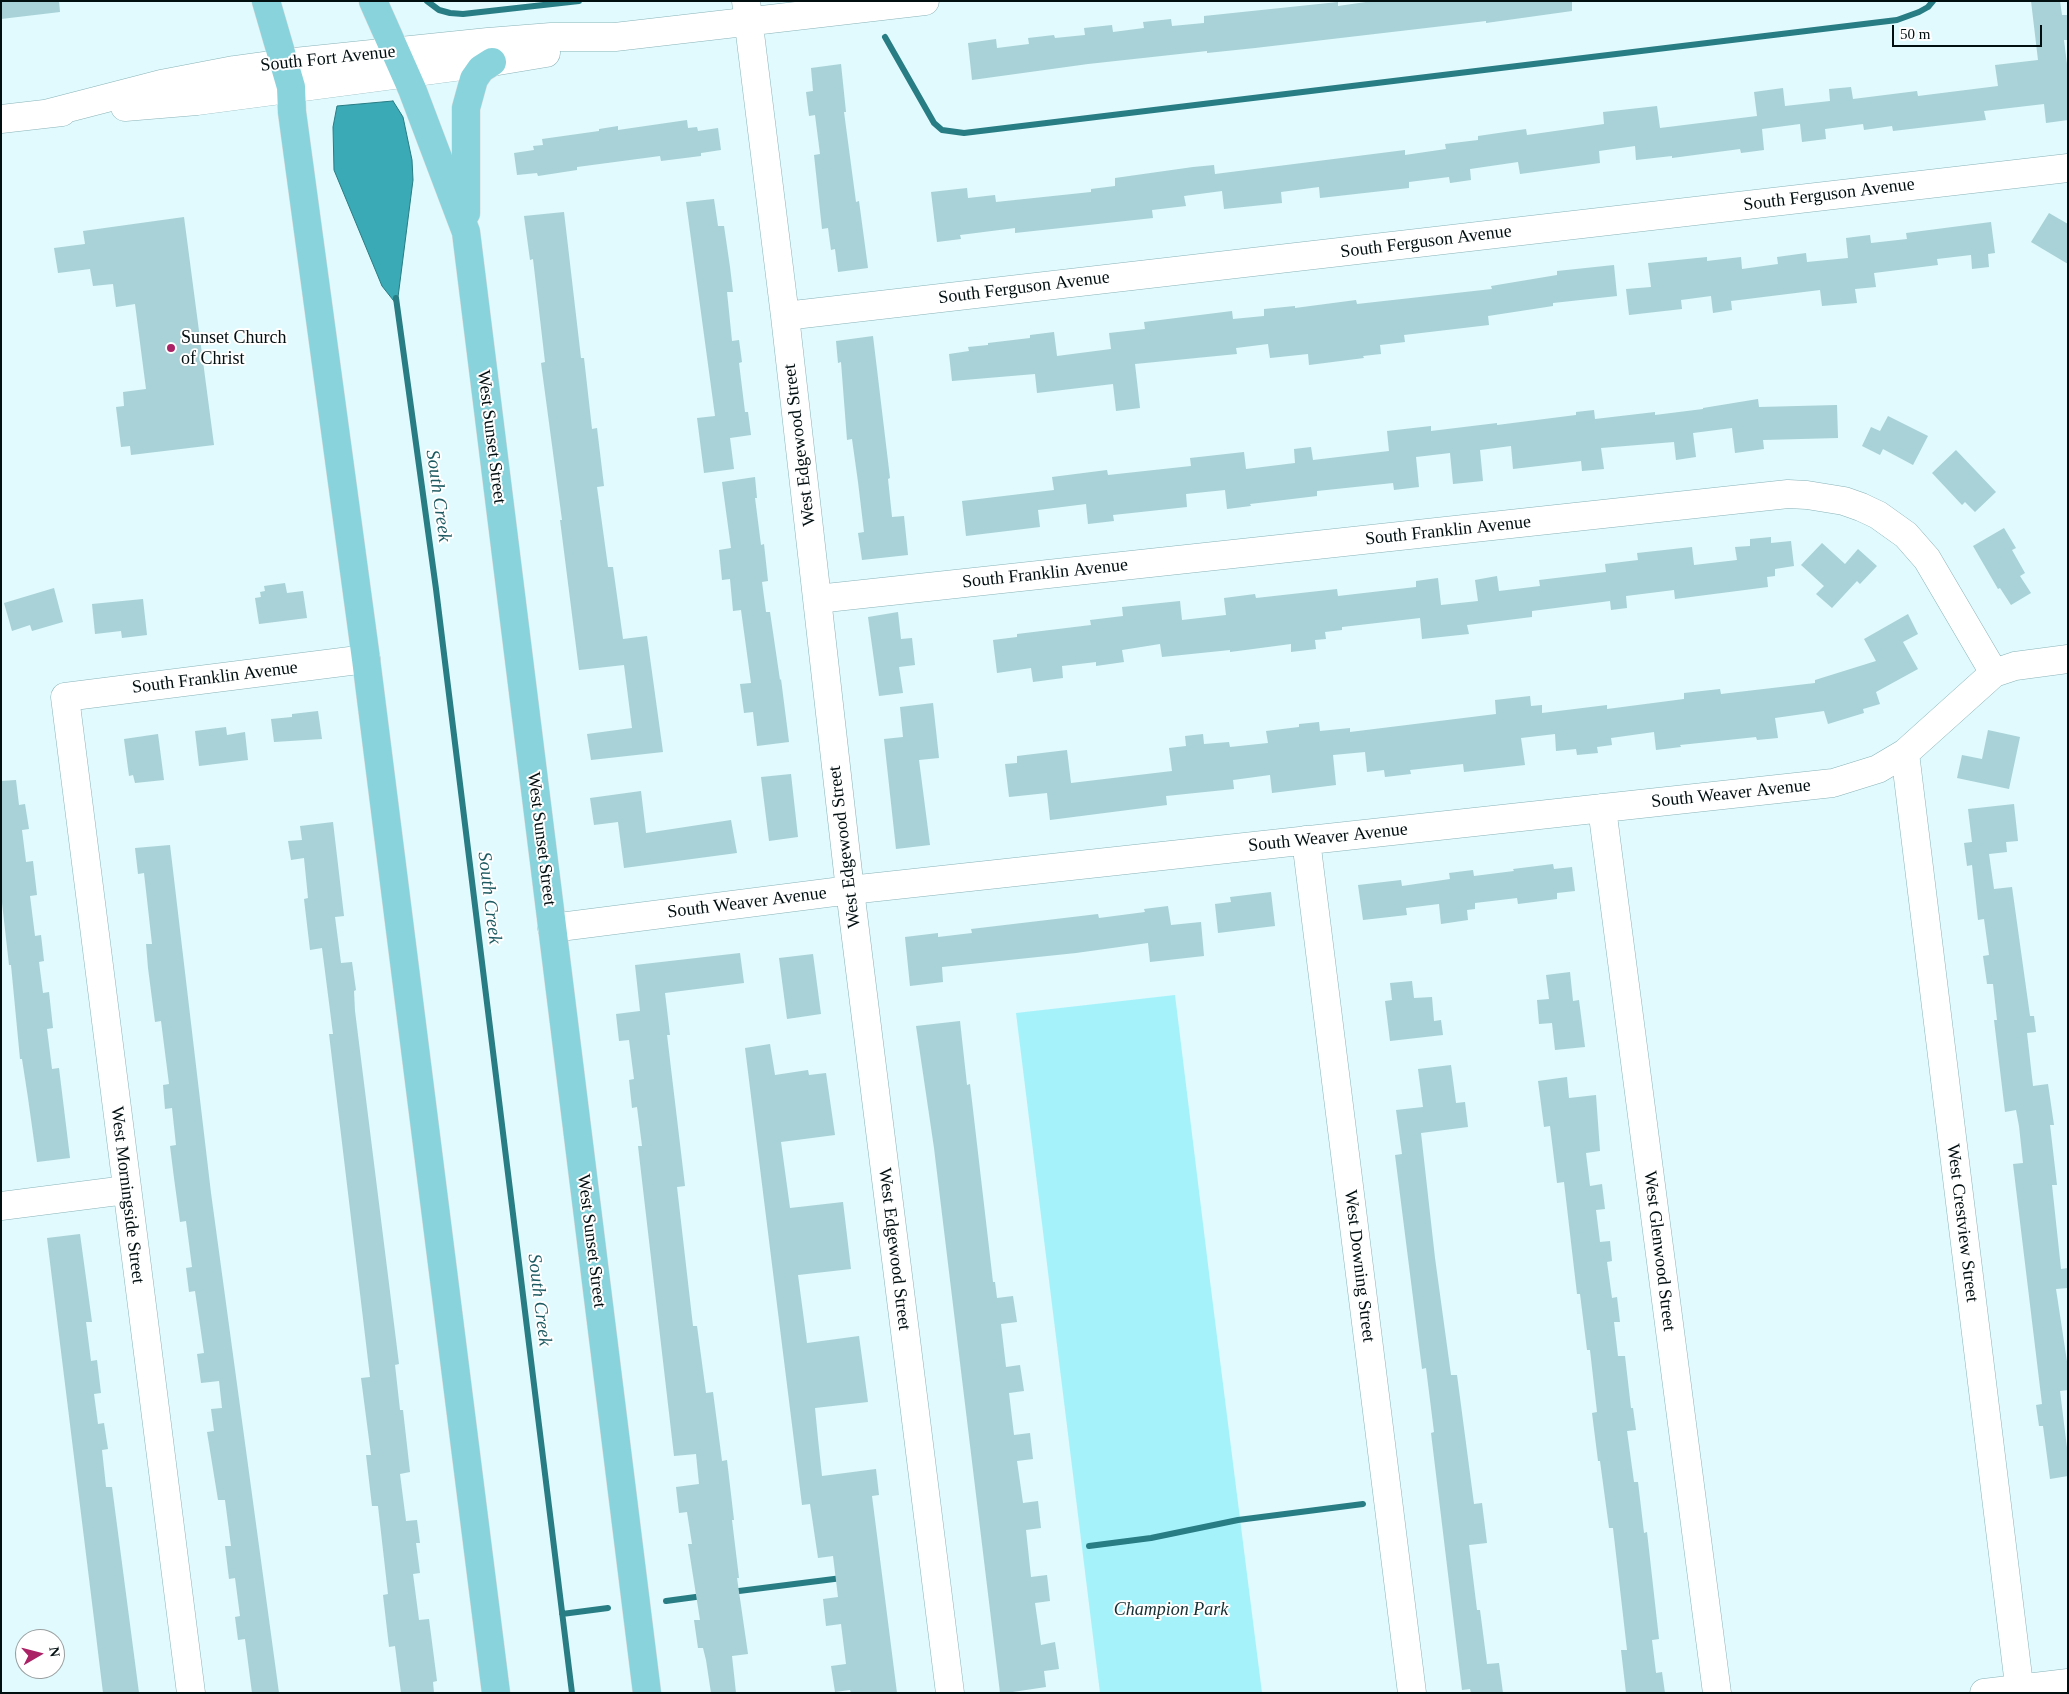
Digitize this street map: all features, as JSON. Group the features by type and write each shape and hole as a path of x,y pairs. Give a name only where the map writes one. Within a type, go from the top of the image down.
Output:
{"main road":[{"path":"266,1 288,75 366,659 496,1693"},
{"name":"West Sunset Street","path":"374,1 466,232 647,1693"},
{"path":"466,232 466,108 474,79 481,69 492,62"}],"street":[{"name":"South Fort Avenue","path":"400,63 492,62 538,55 615,37 747,12 925,1"},
{"name":"West Edgewood Street","path":"747,12 785,316 850,890 950,1693"},
{"name":"South Fort Avenue","path":"1,119 44,114 161,84 288,75 400,63 551,37 615,37"},
{"name":"South Ferguson Avenue","path":"785,316 2068,168"},
{"name":"South Franklin Avenue","path":"817,599 1788,494 1807,494 1835,499 1861,507 1878,515 1906,534 1927,560 1994,674"},
{"name":"South Franklin Avenue","path":"64,697 366,659"},
{"name":"South Weaver Avenue","path":"552,928 850,890 1833,783 1878,769 1904,753 1994,674 2015,666 2068,659"},
{"name":"West Morningside Street","path":"64,697 191,1693"},
{"name":"West Crestview Street","path":"1904,753 2020,1691"},
{"name":"West Glenwood Street","path":"1602,808 1717,1693"},
{"name":"West Downing Street","path":"1306,840 1412,1693"},
{"path":"1,1206 126,1190"},
{"path":"1984,1693 2020,1691 2068,1683"}],"green space":[{"name":"Champion Park","path":"1175,995 1262,1693 1100,1693 1016,1013"}],"shaded area":[{"path":"393,101 403,117 412,160 413,180 397,305 382,286 334,170 333,127 337,106"}],"building":[{"path":"1,1 59,1 60,12 1,19"},
{"path":"1373,1 1572,1 1572,11 1486,23 1486,21 1255,48 1207,53 1207,51 1088,64 972,80 968,43 996,39 997,48 1029,44 1028,38 1054,35 1055,38 1085,35 1084,28 1112,25 1113,32 1144,28 1143,22 1171,19 1172,26 1204,23 1204,16 1338,2 1338,6"},
{"path":"2031,1 2060,1 2062,15 2068,15 2068,40 2064,40 2068,72 2068,120 2046,123 2044,104 1984,111 1986,120 1893,131 1892,126 1864,130 1863,124 1825,129 1826,139 1802,142 1800,124 1762,129 1764,150 1741,153 1740,149 1672,158 1672,156 1636,160 1635,146 1599,151 1600,163 1520,174 1518,162 1470,169 1471,180 1450,183 1449,177 1409,182 1409,188 1320,198 1319,187 1281,192 1282,203 1224,209 1222,191 1184,196 1186,206 1152,210 1153,218 1015,233 1015,228 960,235 961,239 937,242 931,192 967,188 968,198 995,195 996,202 1091,192 1091,189 1115,186 1115,178 1193,167 1214,165 1215,174 1405,150 1405,155 1446,149 1445,144 1478,140 1478,136 1526,129 1527,135 1604,124 1603,112 1657,106 1660,128 1757,116 1754,92 1783,88 1785,106 1830,101 1829,89 1851,87 1853,99 1917,91 1918,96 1998,86 1995,65 2038,60"},
{"path":"841,64 846,112 844,112 856,202 859,201 868,268 838,272 835,249 831,250 828,228 822,229 814,155 820,154 815,115 809,116 806,92 813,91 811,68"},
{"path":"687,120 688,128 697,127 698,131 718,128 721,150 701,153 701,156 661,161 660,156 577,167 577,170 538,176 537,173 517,175 514,153 534,150 533,146 543,145 542,139 599,131 599,129 618,126 618,130"},
{"path":"714,199 718,226 724,226 733,292 727,292 732,341 739,340 742,362 739,363 745,412 748,412 751,435 730,438 734,469 704,473 697,418 715,416 686,202"},
{"path":"564,212 581,358 584,358 592,429 597,428 604,486 597,487 608,567 613,567 623,639 647,636 663,752 591,760 587,734 632,728 624,665 579,670 560,520 562,520 541,363 545,362 533,259 530,260 524,216"},
{"path":"2049,213 2068,224 2068,264 2031,242"},
{"name":"Sunset Church of Christ","path":"184,217 214,445 131,455 130,446 121,447 116,407 124,406 123,392 146,389 135,304 116,307 113,284 93,286 90,269 58,273 54,248 85,244 83,231"},
{"path":"1991,222 1995,253 1988,254 1989,267 1972,269 1971,255 1937,259 1938,265 1874,273 1876,287 1855,289 1857,303 1822,306 1820,290 1731,301 1732,310 1713,313 1711,296 1681,300 1682,309 1629,315 1626,289 1651,287 1648,263 1707,257 1707,261 1741,257 1742,269 1778,264 1777,257 1806,253 1807,262 1848,258 1846,238 1870,235 1871,243 1907,239 1906,233"},
{"path":"1614,265 1617,296 1553,303 1553,306 1488,316 1489,325 1404,335 1405,342 1380,345 1381,354 1363,356 1364,358 1309,365 1308,354 1270,358 1268,344 1236,348 1237,354 1135,364 1140,408 1116,411 1113,384 1037,393 1035,374 952,381 949,354 969,351 968,347 988,345 988,343 1030,338 1030,335 1054,332 1057,356 1111,349 1109,333 1145,329 1144,322 1232,311 1233,319 1264,316 1264,309 1295,306 1295,308 1356,300 1357,304 1492,289 1491,286 1557,275 1557,271"},
{"path":"873,336 890,478 888,479 892,517 904,516 908,555 862,560 858,533 864,532 852,439 847,440 841,362 838,363 836,341"},
{"path":"1758,399 1759,407 1837,405 1838,438 1763,440 1764,449 1735,453 1732,428 1693,433 1696,457 1676,460 1674,442 1601,448 1604,469 1582,471 1581,461 1513,469 1511,446 1480,450 1483,481 1453,484 1450,453 1416,457 1419,487 1394,490 1393,483 1317,491 1317,496 1250,504 1251,506 1227,509 1225,490 1186,494 1187,507 1113,515 1114,521 1088,524 1086,504 1038,510 1040,527 966,536 962,501 1054,490 1052,477 1107,470 1108,475 1191,466 1190,458 1244,452 1246,469 1295,463 1294,449 1311,447 1313,460 1389,451 1387,431 1431,426 1431,431 1497,423 1497,425 1576,415 1576,412 1594,410 1595,419 1655,412 1655,415"},
{"path":"1888,416 1928,436 1913,465 1883,449 1880,455 1862,446 1871,427 1880,431"},
{"path":"1956,450 1996,492 1975,512 1965,502 1962,505 1932,473"},
{"path":"755,477 757,498 755,498 761,545 764,544 768,581 762,582 766,612 770,612 789,742 757,746 753,712 744,713 740,684 751,683 741,610 733,611 730,579 722,580 719,550 731,548 722,482"},
{"path":"2004,528 2016,548 2012,550 2025,573 2020,576 2031,593 2011,605 2000,588 1998,589 1973,546"},
{"path":"1771,537 1771,543 1791,541 1794,566 1775,569 1775,576 1767,577 1768,587 1675,599 1674,590 1626,596 1627,608 1611,610 1610,601 1532,611 1532,617 1467,625 1469,634 1422,639 1420,618 1342,627 1342,630 1325,632 1326,639 1315,640 1316,649 1291,652 1291,644 1230,652 1230,650 1162,657 1160,644 1122,650 1124,662 1096,666 1096,662 1062,666 1063,678 1033,682 1031,668 997,673 993,640 1017,637 1017,634 1091,625 1090,620 1123,616 1122,607 1180,601 1182,620 1226,615 1224,598 1255,594 1256,598 1337,589 1338,596 1416,587 1416,581 1438,578 1441,605 1478,601 1475,580 1497,576 1499,591 1540,586 1539,580 1606,572 1605,564 1638,560 1637,553 1692,547 1694,565 1737,560 1735,547 1750,546 1750,539"},
{"path":"1822,543 1845,564 1858,549 1877,566 1860,584 1857,581 1832,608 1816,594 1824,586 1801,565"},
{"path":"285,583 287,593 303,591 307,618 259,624 255,598 261,597 260,592 265,591 264,586"},
{"path":"54,588 63,622 32,631 30,625 12,631 4,603"},
{"path":"143,599 147,635 122,638 121,631 95,634 92,604"},
{"path":"898,612 901,639 912,638 915,665 899,667 903,693 879,696 868,617"},
{"path":"1908,614 1918,634 1903,642 1918,669 1876,692 1880,704 1863,709 1864,713 1828,724 1824,711 1775,718 1778,738 1757,740 1756,737 1680,745 1681,747 1656,750 1654,732 1611,738 1612,745 1597,747 1598,753 1577,755 1576,749 1556,751 1555,734 1521,738 1525,765 1464,772 1463,764 1410,770 1411,774 1385,777 1384,770 1367,772 1365,752 1333,755 1336,785 1272,793 1270,775 1233,780 1234,789 1166,796 1167,805 1050,820 1047,793 1009,797 1005,764 1017,763 1017,756 1067,750 1071,783 1172,771 1169,748 1186,746 1185,736 1203,734 1204,744 1229,742 1230,747 1268,743 1266,731 1299,727 1299,724 1319,722 1320,731 1350,728 1350,732 1496,714 1495,700 1530,696 1531,706 1542,705 1542,713 1607,705 1607,709 1684,699 1684,693 1720,689 1721,694 1815,683 1815,680 1876,661 1864,639"},
{"path":"933,703 939,758 919,760 930,845 896,849 884,739 903,737 900,707"},
{"path":"318,711 322,739 274,742 271,719 292,717 292,714"},
{"path":"226,727 227,735 245,732 248,760 199,766 195,731"},
{"path":"1988,730 2020,737 2009,789 1957,778 1962,755 1982,759"},
{"path":"158,734 164,780 135,783 133,775 129,776 124,739"},
{"path":"791,774 798,837 769,841 761,777"},
{"path":"16,780 19,805 25,804 29,829 22,830 26,862 33,861 37,895 30,896 35,936 41,935 44,961 39,962 43,993 49,992 53,1028 47,1029 52,1069 59,1068 70,1158 37,1162 22,1059 20,1059 11,965 9,965 1,894 1,781"},
{"path":"641,791 646,833 731,820 737,853 624,868 618,822 594,825 590,798"},
{"path":"2014,804 2018,841 2006,842 2007,852 1989,854 1994,889 2012,887 2030,1016 2034,1016 2036,1032 2027,1033 2033,1086 2048,1084 2054,1125 2050,1125 2057,1185 2052,1185 2061,1269 2068,1268 2068,1288 2056,1289 2068,1368 2068,1390 2060,1391 2068,1456 2068,1476 2050,1479 2043,1426 2039,1426 2036,1405 2042,1404 2013,1164 2023,1163 2019,1126 2016,1110 2005,1112 1994,1020 1997,1020 1993,984 1987,984 1983,956 1989,955 1984,919 1978,920 1972,865 1967,866 1964,843 1972,842 1968,809"},
{"path":"333,822 344,916 335,917 341,963 352,962 356,990 354,991 355,1011 399,1364 395,1365 400,1410 403,1410 410,1472 400,1474 406,1521 417,1520 420,1543 416,1543 420,1573 413,1574 419,1620 429,1619 437,1681 433,1682 434,1693 401,1693 395,1646 389,1647 383,1595 388,1594 378,1506 372,1506 366,1455 371,1455 361,1378 370,1377 329,1034 333,1034 322,948 310,950 304,899 308,898 304,858 291,860 288,841 302,840 300,826"},
{"path":"170,845 211,1193 279,1693 252,1693 245,1639 238,1640 235,1617 240,1616 235,1578 229,1579 225,1546 231,1546 225,1500 218,1500 207,1432 214,1431 211,1409 222,1408 219,1381 201,1383 197,1354 204,1353 195,1291 189,1292 186,1268 192,1267 186,1221 180,1222 174,1178 170,1146 176,1145 172,1108 165,1109 163,1085 169,1084 161,1021 155,1022 148,968 146,944 152,944 144,873 138,874 135,848"},
{"path":"1553,864 1554,869 1572,867 1575,891 1557,893 1557,899 1518,904 1517,898 1475,903 1475,909 1467,910 1468,920 1441,924 1439,904 1406,908 1407,915 1363,920 1358,885 1401,880 1402,886 1450,879 1449,873 1473,870 1474,876"},
{"path":"1271,892 1275,926 1218,933 1215,904 1231,902 1230,897"},
{"path":"1168,906 1171,925 1201,922 1204,956 1150,962 1148,943 1076,953 942,967 943,982 910,986 905,937 938,933 938,937 972,933 971,929 1098,914 1099,918 1145,912 1144,909"},
{"path":"740,953 744,983 665,993 670,1035 667,1035 685,1186 677,1187 693,1326 697,1326 706,1393 713,1392 722,1461 727,1460 739,1578 737,1578 748,1654 732,1656 736,1693 711,1693 706,1660 703,1648 698,1648 694,1620 700,1620 688,1544 692,1544 687,1512 679,1513 676,1487 699,1484 696,1454 674,1456 638,1146 642,1146 637,1107 632,1108 629,1080 634,1079 629,1040 619,1041 616,1014 640,1011 635,965"},
{"path":"813,954 821,1014 787,1019 779,958"},
{"path":"1570,972 1573,1001 1579,1000 1585,1047 1555,1050 1552,1023 1539,1024 1537,1000 1549,999 1546,975"},
{"path":"1412,981 1414,998 1432,997 1434,1021 1441,1020 1443,1035 1390,1041 1385,1001 1392,1000 1390,983"},
{"path":"960,1021 967,1085 970,1084 993,1282 995,1282 997,1298 1013,1296 1017,1322 1001,1324 1006,1367 1020,1365 1024,1391 1009,1393 1014,1435 1030,1433 1033,1459 1017,1461 1023,1503 1038,1501 1041,1528 1026,1530 1031,1577 1047,1575 1050,1601 1035,1603 1041,1645 1055,1642 1059,1669 1044,1671 1046,1687 1006,1693 1000,1693 934,1148 916,1026"},
{"path":"770,1044 775,1075 808,1070 809,1075 826,1073 835,1135 781,1142 790,1208 843,1202 851,1269 798,1275 807,1343 859,1336 868,1402 815,1408 818,1439 822,1476 876,1469 879,1495 872,1496 897,1693 851,1693 850,1690 835,1692 831,1666 846,1664 841,1624 826,1626 823,1599 838,1597 833,1556 818,1558 810,1504 802,1505 745,1048"},
{"path":"1451,1065 1456,1103 1465,1102 1468,1127 1421,1133 1451,1375 1457,1375 1474,1504 1482,1503 1487,1543 1469,1545 1477,1610 1480,1610 1487,1664 1499,1663 1503,1693 1471,1693 1470,1689 1462,1690 1431,1433 1434,1432 1426,1368 1422,1369 1395,1155 1402,1154 1396,1110 1423,1107 1418,1069"},
{"path":"1567,1077 1569,1098 1596,1095 1600,1151 1586,1153 1590,1186 1602,1184 1605,1209 1596,1210 1600,1242 1610,1241 1612,1261 1607,1262 1612,1298 1617,1297 1620,1322 1614,1322 1618,1356 1625,1356 1631,1408 1633,1408 1636,1430 1627,1431 1634,1482 1638,1482 1644,1533 1647,1532 1659,1639 1652,1640 1656,1673 1662,1672 1665,1693 1626,1693 1621,1650 1627,1650 1613,1528 1609,1528 1592,1413 1597,1412 1590,1350 1587,1350 1580,1294 1577,1294 1564,1182 1557,1183 1550,1126 1544,1127 1538,1081"},
{"path":"80,1234 92,1322 86,1322 91,1361 97,1360 101,1393 94,1394 98,1424 104,1423 108,1449 102,1450 106,1487 112,1487 139,1693 103,1693 47,1238"}],"waterway":[{"path":"427,1 439,10 463,14 579,1"},
{"path":"885,37 934,123 942,130 964,133 1897,20 1919,12 1928,7 1933,1"},
{"name":"South Creek","path":"396,298 436,589 572,1693"},
{"path":"1089,1546 1151,1538 1238,1520 1363,1504"},
{"path":"731,1592 842,1578"},
{"path":"666,1601 703,1596"},
{"path":"562,1614 608,1608"}],"place":[{"name":"Sunset Church of Christ","path":"171,348"}]}
